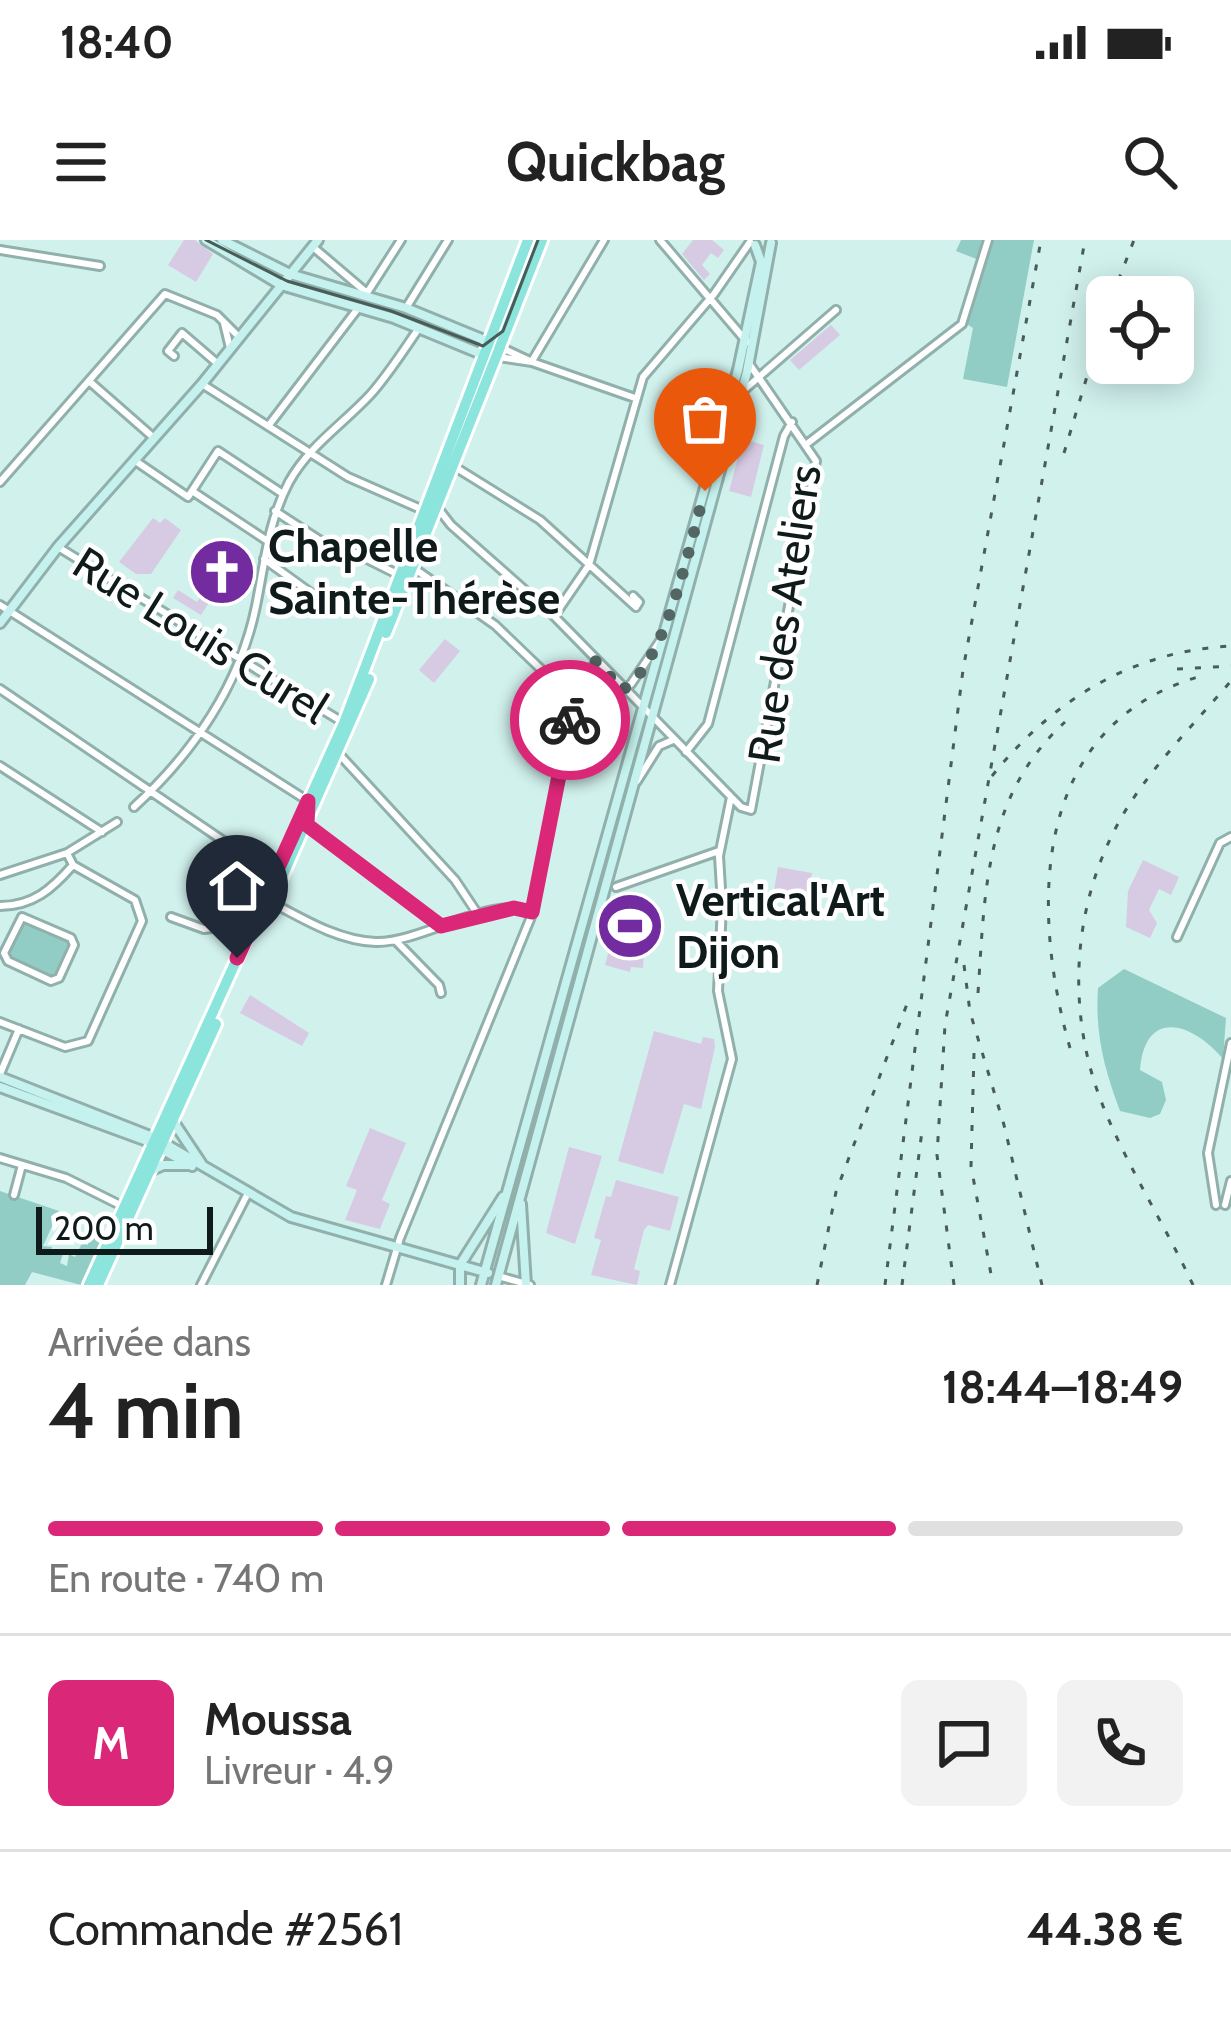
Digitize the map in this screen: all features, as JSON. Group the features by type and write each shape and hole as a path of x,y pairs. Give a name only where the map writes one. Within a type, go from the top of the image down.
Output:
{"main road":[{"path":"206,240 281,285 491,350"},
{"path":"222,240 290,274 406,308 491,350"},
{"path":"0,1087 135,1133 168,1120 338,754 412,567 528,240"},
{"path":"491,350 542,240"},
{"path":"491,1283 485,1272 641,709 747,351 773,242 751,242 761,262 747,351 741,392 491,1283"},
{"path":"0,623 2,608 202,384 315,244"},
{"path":"93,1285 344,723 400,576 452,465 463,427"},
{"path":"307,825 308,801"},
{"path":"0,1076 158,1143 295,1219 485,1272"},
{"path":"168,1120 205,1169"},
{"path":"93,1285 124,1207 147,1167 135,1133"},
{"path":"158,1143 192,1166"},
{"path":"147,1167 205,1169"},
{"path":"520,1190 522,1265 528,1285"},
{"path":"460,1285 460,1265 508,1191"},
{"path":"491,1283 493,1244"}],"street":[{"path":"315,244 367,294 401,240"},
{"path":"406,308 448,240"},
{"path":"532,362 604,240"},
{"name":"Rue des Ateliers","path":"660,240 710,299 816,454 755,807 741,807 731,797"},
{"path":"808,443 962,324 988,240"},
{"path":"554,616 589,565 635,398 653,360 710,299 751,242"},
{"path":"0,250 100,266"},
{"path":"0,482 165,294 198,310 201,307 239,337"},
{"path":"268,425 358,308"},
{"path":"741,392 836,310"},
{"path":"224,322 230,348"},
{"path":"134,807 200,734 240,657 255,609 266,540 283,494 308,452 370,395 419,328"},
{"path":"174,356 168,351 182,333 218,364"},
{"path":"491,350 635,398"},
{"path":"88,381 154,438"},
{"path":"202,384 348,478 431,507 554,616 731,797 719,851 718,991 731,1064 670,1285"},
{"path":"686,752 709,724 784,436 793,421"},
{"path":"190,494 218,451 283,494"},
{"path":"134,460 266,540"},
{"path":"452,465 540,520 636,607 639,602 633,596"},
{"path":"275,511 344,556 349,550 400,576"},
{"name":"Rue Louis Curel","path":"58,547 344,723"},
{"path":"263,560 311,593"},
{"path":"412,567 495,625 574,700"},
{"path":"2,608 308,801"},
{"path":"622,690 661,641"},
{"path":"386,1285 397,1247 532,912 574,700 596,661"},
{"path":"0,689 276,871"},
{"path":"628,794 658,746 673,740"},
{"path":"338,754 455,880 478,916"},
{"path":"0,766 103,833"},
{"path":"0,875 67,853 117,822"},
{"path":"307,825 441,926"},
{"path":"1177,937 1220,843 1231,837"},
{"path":"616,887 719,851"},
{"path":"0,1022 65,1047 88,1041 142,921 135,900 73,865 67,853"},
{"path":"0,906 18,906 55,886 73,865"},
{"path":"271,902 339,935 396,941 514,908 532,912"},
{"path":"18,906 22,917 4,953 8,961 51,981 59,978 74,945 71,938 22,917"},
{"path":"172,917 204,929 254,922"},
{"path":"396,941 439,985 441,993"},
{"path":"0,1076 19,1029"},
{"path":"1231,1043 1208,1153 1220,1205 1231,1181"},
{"path":"0,1158 66,1178 124,1207"},
{"path":"14,1196 22,1165"},
{"path":"201,1285 248,1192"},
{"path":"491,1283 528,1285"}],"green space":[{"path":"961,240 1034,240 1007,387 963,379 973,328 965,323 984,262 956,251"},
{"path":"25,922 72,942 55,978 7,956"},
{"path":"1124,969 1226,1018 1223,1059 1185,1030 1161,1029 1151,1037 1140,1070 1162,1082 1166,1100 1160,1114 1150,1118 1120,1111 1102,1051 1098,988"},
{"path":"0,1191 59,1211 43,1246 52,1247 49,1255 52,1251 63,1254 60,1263 67,1266 69,1254 75,1257 82,1243 88,1245 87,1235 97,1238 105,1231 81,1285 32,1272 25,1285 0,1285"}],"building":[{"path":"184,240 195,240 213,254 196,282 168,265"},
{"path":"693,240 712,240 724,250 718,258 711,253 702,265 710,274 704,280 682,254"},
{"path":"831,325 840,335 799,370 790,360"},
{"path":"743,439 764,445 751,497 729,491"},
{"path":"153,518 160,523 165,518 181,530 151,574 136,574 119,562"},
{"name":"Chapelle Sainte-Thérèse","path":"229,552 238,557 201,615 173,598 178,590 197,602"},
{"path":"445,639 460,651 434,683 419,670"},
{"path":"1143,860 1179,877 1171,895 1159,889 1149,910 1157,923 1150,938 1126,927 1128,891"},
{"path":"778,867 812,873 807,902 773,896"},
{"path":"619,913 646,914 643,968 631,967 630,972 605,965"},
{"path":"250,995 309,1033 302,1046 240,1013"},
{"path":"654,1031 701,1044 703,1037 714,1039 715,1047 701,1109 684,1104 663,1174 618,1161"},
{"path":"370,1128 406,1143 382,1200 390,1204 380,1229 345,1220 357,1190 346,1186"},
{"path":"569,1147 602,1156 575,1244 546,1233"},
{"path":"616,1180 679,1197 670,1231 648,1225 644,1230 634,1269 640,1271 637,1285 591,1275 601,1240 594,1238 606,1196 611,1197"}],"tram line":[{"path":"206,240 287,281 391,311 483,346 503,331 538,240"}],"railway":[{"path":"885,1285 963,670 1041,240"},
{"path":"954,1285 937,1155 945,1025 1085,240"},
{"path":"1120,276 1134,240"},
{"path":"1064,453 1086,380"},
{"path":"992,776 1041,724 1097,684 1160,658 1231,646"},
{"path":"1177,669 1231,666"},
{"path":"1070,1048 1057,994 1049,881 1057,828 1074,778 1103,735 1145,700 1201,676"},
{"path":"1193,1285 1103,1106 1083,1031 1080,954 1095,878 1127,808 1163,758 1231,681"},
{"path":"978,993 987,882 1004,814 1018,781 1065,722"},
{"path":"964,965 970,1012 1004,1125 1042,1285"},
{"path":"817,1285 836,1192 907,1004"},
{"path":"974,1053 971,1166 993,1285"},
{"path":"902,1285 922,1131"}],"way so far":[{"path":"570,720 574,700 596,661 622,690 661,641 705,491"}],"place":[{"name":"Chapelle Sainte-Thérèse","path":"222,572"},
{"name":"Vertical'Art Dijon","path":"630,926"}],"route":[{"path":"237,958 308,801 307,825 441,926 514,908 532,912 570,720"}]}
